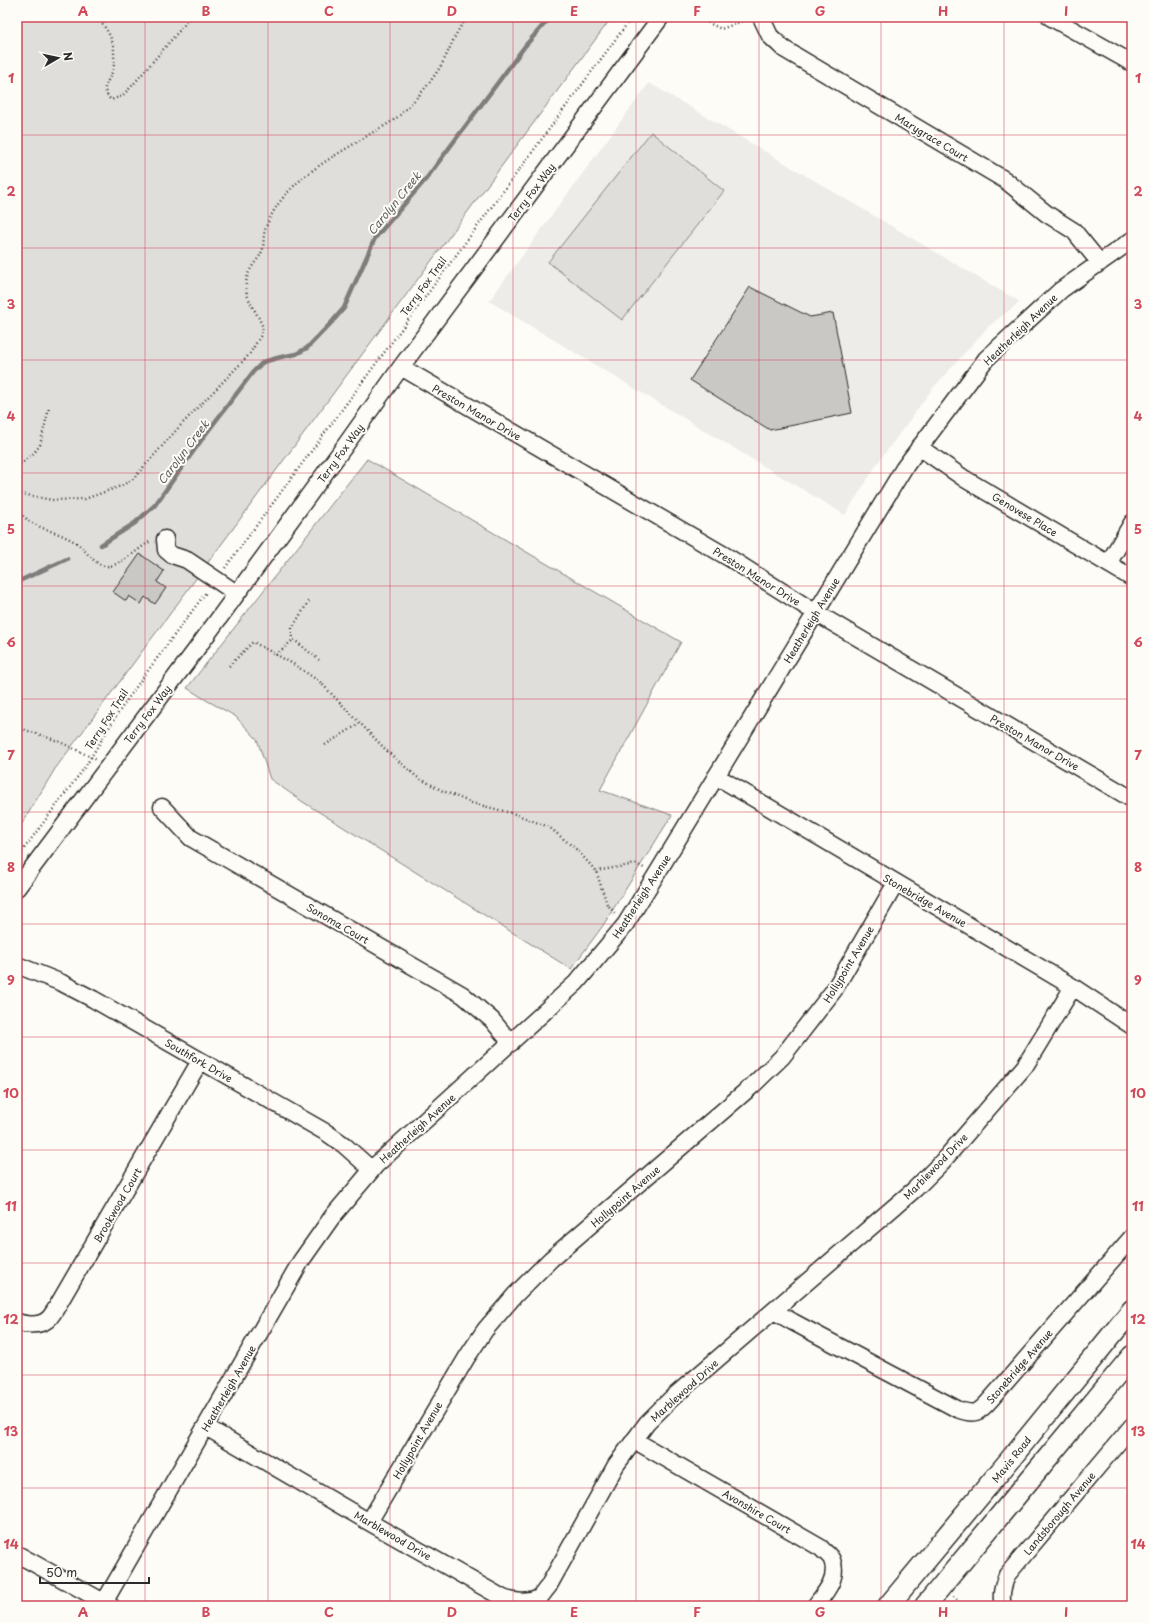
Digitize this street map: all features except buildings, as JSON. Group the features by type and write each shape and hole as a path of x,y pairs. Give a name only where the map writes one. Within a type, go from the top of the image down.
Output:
{"main road":[{"name":"Mavis Road","path":"888,1606 1132,1310"},
{"path":"925,1606 1132,1356"}],"street":[{"name":"Terry Fox Way","path":"17,888 197,647 401,367 661,17"},
{"name":"Marygrace Court","path":"761,17 770,36 784,50 1005,180 1047,214 1074,231 1100,263"},
{"path":"1050,17 1132,63"},
{"name":"Heatherleigh Avenue","path":"106,1605 301,1262 332,1217 372,1170 426,1118 576,983 625,925 904,468 986,359 1061,290 1132,240"},
{"name":"Preston Manor Drive","path":"401,367 731,559 816,613 1132,799"},
{"name":"Genovese Place","path":"920,447 965,479 1132,578"},
{"path":"1108,564 1132,523"},
{"path":"165,539 166,550 172,555 187,560 236,593"},
{"name":"Stonebridge Avenue","path":"716,776 1073,987 1132,1026"},
{"name":"Sonoma Court","path":"162,807 191,838 463,995 492,1020 511,1043"},
{"name":"Hollypoint Avenue","path":"369,1522 458,1371 485,1330 515,1295 551,1259 753,1085 782,1057 834,990 896,882"},
{"name":"Southfork Drive","path":"17,965 93,999 327,1133 372,1170"},
{"name":"Marblewood Drive","path":"206,1427 369,1522 510,1601 517,1602 534,1600 540,1597 548,1587 616,1465 647,1423 672,1398 915,1190 942,1162 1025,1066 1073,987"},
{"name":"Brookwood Court","path":"17,1322 27,1325 44,1322 48,1320 56,1310 200,1061"},
{"name":"Stonebridge Avenue","path":"774,1311 957,1409 969,1414 976,1413 991,1399 1132,1237"},
{"name":"Landsborough Avenue","path":"1003,1606 1001,1598 1007,1575 1132,1426"},
{"name":"Avonshire Court","path":"634,1440 821,1548 832,1560 834,1573 827,1591 815,1606"},
{"path":"17,1554 106,1605"}],"path":[{"path":"98,17 111,37 114,49 113,72 106,84 105,90 111,100 122,96 132,87 191,17"},
{"path":"17,493 52,500 85,499 122,486 133,479 142,470 180,426 248,355 260,335 263,328 250,304 245,289 247,277 263,248 263,236 266,226 282,200 297,182 320,164 346,150 400,115 432,81 444,61 459,29 468,17"},
{"name":"Terry Fox Trail","path":"227,565 632,17"},
{"path":"697,17 721,29 755,17"},
{"path":"17,467 34,453 40,445 49,408"},
{"path":"17,510 26,520 36,526 76,542 102,566 111,566 150,541 165,539"},
{"name":"Terry Fox Trail","path":"17,858 92,756 140,680 209,590"},
{"path":"309,601 292,628 294,639 319,660"},
{"path":"276,655 294,639"},
{"path":"229,666 253,642 320,682 359,724 417,777 443,791 472,803 515,814 549,827 577,850 596,871 607,904 625,925"},
{"path":"325,746 359,724"},
{"path":"17,727 58,741 92,756 107,767"},
{"path":"17,844 24,848"},
{"path":"596,871 636,864 656,875"},
{"path":"953,1597 965,1606"}],"shaded area":[{"path":"17,17 612,17 55,769 17,832"},
{"path":"649,83 1020,302 989,326 933,388 877,464 845,515 489,301"},
{"path":"651,132 724,191 622,320 548,262"},
{"path":"367,459 681,642 600,790 672,815 602,927 571,969 303,802 270,779 257,739 235,716 187,688"}],"waterway":[{"name":"Carolyn Creek","path":"101,545 135,523 155,505 205,435 253,372 263,362 296,354 307,348 332,322 344,308 375,238 426,179 525,46 546,22 554,17"},
{"name":"Carolyn Creek","path":"17,582 67,559"}]}
